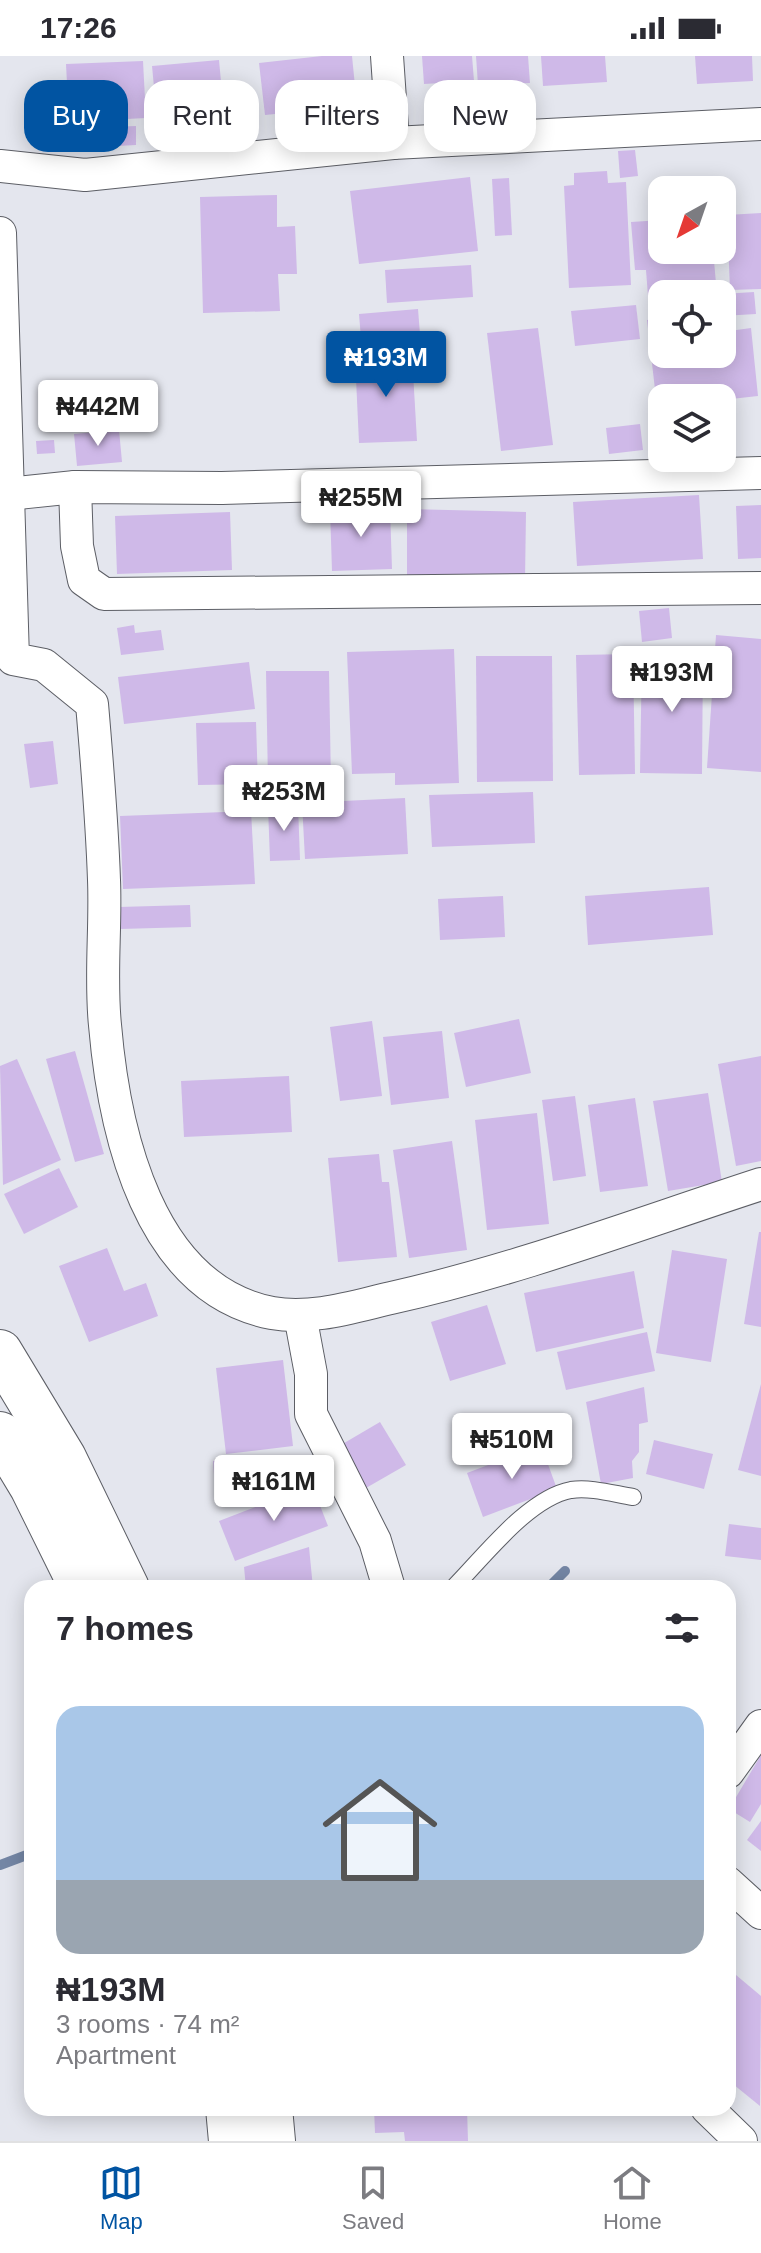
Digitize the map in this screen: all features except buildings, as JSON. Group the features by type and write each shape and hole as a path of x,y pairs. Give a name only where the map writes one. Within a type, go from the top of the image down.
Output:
{"main road":[{"path":"0,1352 64,1458 123,1580"},
{"path":"0,1434 32,1487 78,1580"},
{"path":"229,2116 231,2141"},
{"path":"271,2116 273,2141"}],"street":[{"path":"387,56 389,80"},
{"path":"408,142 761,124"},
{"path":"0,166 85,175 306,152"},
{"path":"0,233 8,494 7,662 44,665 92,704 104,880 104,1023 119,1121 153,1221 189,1269 231,1298 270,1313 310,1316 454,1284 761,1184"},
{"path":"8,494 75,487 253,487 761,473"},
{"path":"75,487 77,546 84,580 104,594 761,588"},
{"path":"300,1315 311,1374 311,1414 375,1541 387,1580"},
{"path":"736,1761 761,1726"},
{"path":"736,1890 761,1913"},
{"path":"715,2116 741,2141"}],"lane":[{"path":"461,1580 516,1523 552,1498 582,1489 633,1497"}],"waterway":[{"path":"556,1580 565,1571"},
{"path":"0,1865 24,1856"}]}
